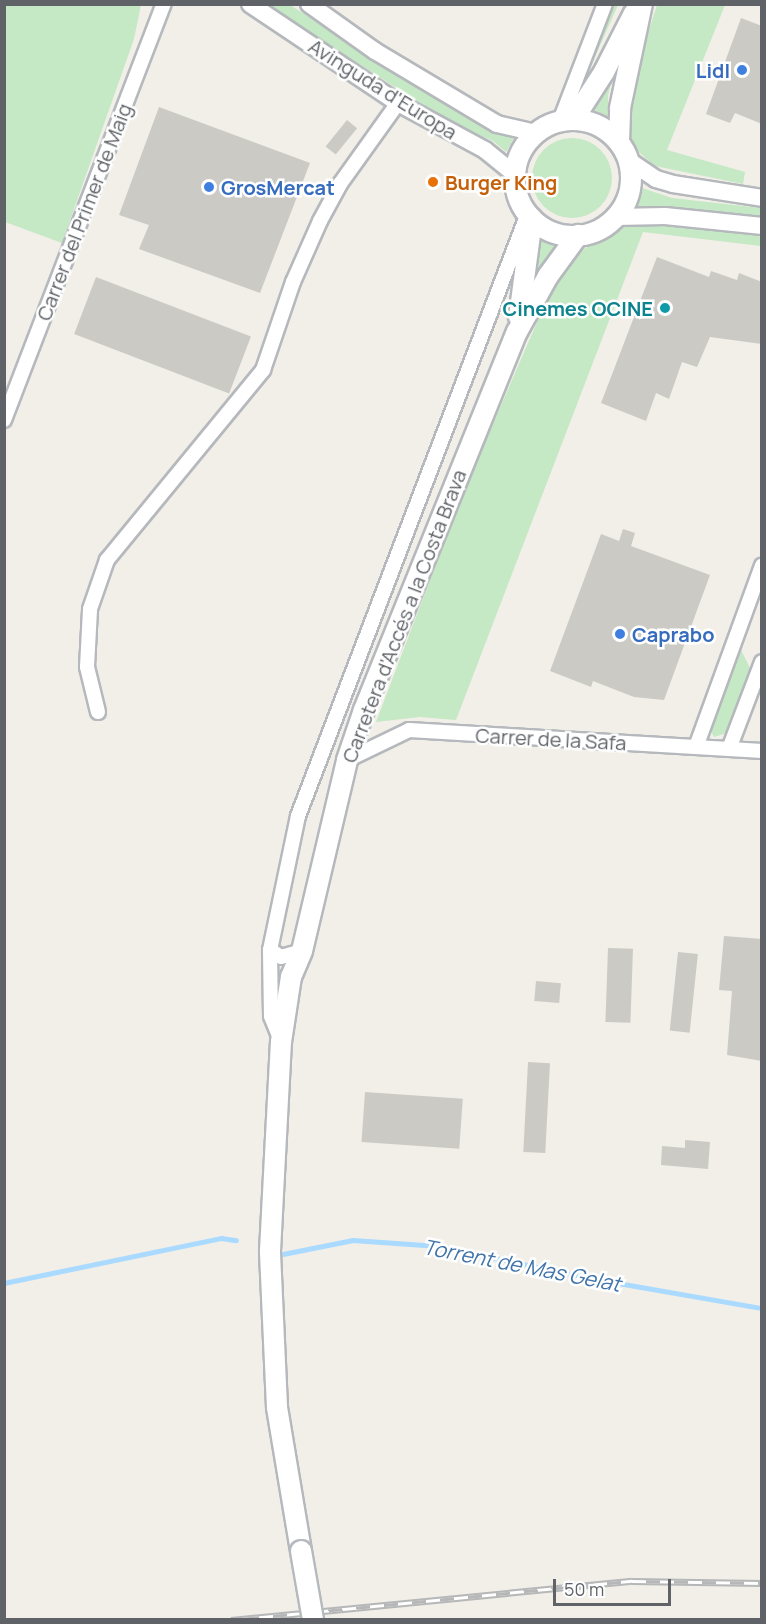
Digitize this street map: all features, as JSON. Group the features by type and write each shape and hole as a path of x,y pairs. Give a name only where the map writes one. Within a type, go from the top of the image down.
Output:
{"main road":[{"path":"640,4 620,108 629,190 615,218 600,229 578,236 550,231 530,216 517,193 515,174 522,151 536,133 566,121 604,72 640,4"},
{"path":"566,121 598,126 623,151"},
{"name":"Carretera d'Accés a la Costa Brava","path":"517,332 530,216"},
{"name":"Carretera d'Accés a la Costa Brava","path":"313,1620 277,1407 270,1251 281,1042 291,977 302,951 347,760 517,332 548,276 578,236"}],"street":[{"name":"Carrer del Primer de Maig","path":"4,420 164,4"},
{"name":"Avinguda d'Europa","path":"250,4 398,103 485,150 515,174"},
{"name":"Avinguda d'Europa","path":"309,4 375,51 496,124 536,133"},
{"path":"566,121 605,4"},
{"path":"98,712 87,667 90,609 107,560 263,370 293,282 320,221 340,184 398,103"},
{"path":"623,151 656,179 672,184 762,198"},
{"path":"281,1042 271,1016 270,950 298,816 346,684 530,216"},
{"path":"615,218 665,216 762,226"},
{"path":"696,747 762,566"},
{"path":"729,749 762,662"},
{"name":"Carrer de la Safa","path":"347,760 409,730 762,751"},
{"path":"270,950 281,957 302,951"}],"green space":[{"path":"4,5 141,5 134,39 62,243 5,222"},
{"path":"267,5 290,5 468,118 515,136 506,152 493,141 451,123"},
{"path":"611,5 618,5 579,93 572,99"},
{"path":"657,5 725,5 667,150 745,172 743,184 655,166 634,148 627,131 629,93"},
{"path":"616,61 608,96 608,116 594,110"},
{"path":"572,138 587,141 600,150 609,163 612,178 609,193 600,206 587,215 572,218 557,215 544,206 535,193 532,178 535,163 544,150 557,141"},
{"path":"639,187 672,198 761,208 761,219 633,212"},
{"path":"636,220 761,232 761,246 643,232 456,720 420,717 376,722 464,491 557,276 572,257 624,222"},
{"path":"537,238 555,246 538,274 534,273"},
{"path":"739,646 750,668 727,733 714,737 708,726"}],"building":[{"name":"Lidl","path":"741,18 762,26 762,124 735,113 730,123 706,114"},
{"path":"159,107 310,163 260,293 139,249 149,225 119,215"},
{"path":"347,120 357,128 336,155 326,146"},
{"path":"657,257 709,277 711,271 737,280 739,273 762,282 762,344 710,337 697,367 682,362 669,399 656,393 646,421 601,403"},
{"path":"96,277 251,336 229,393 74,334"},
{"path":"623,529 635,533 631,546 710,575 664,700 634,697 593,681 591,687 550,671 601,534 619,541"},
{"path":"724,936 762,939 762,1061 727,1055 732,991 719,990"},
{"path":"608,948 633,949 630,1023 605,1022"},
{"path":"678,952 698,954 690,1033 670,1031"},
{"path":"536,981 561,983 559,1003 534,1001"},
{"path":"528,1062 550,1063 545,1153 523,1152"},
{"path":"365,1092 463,1099 459,1149 362,1142"},
{"path":"685,1140 710,1142 708,1169 661,1165 662,1146 685,1148"}],"waterway":[{"name":"Torrent de Mas Gelat","path":"4,1283 221,1238 236,1240"},
{"name":"Torrent de Mas Gelat","path":"283,1254 353,1240 438,1246 595,1279 762,1308"}],"railway":[{"path":"231,1620 632,1581 762,1583"}],"place":[{"name":"Lidl","path":"742,70"},
{"name":"Burger King","path":"433,182"},
{"name":"GrosMercat","path":"209,187"},
{"name":"Cinemes OCINE","path":"665,308"},
{"name":"Caprabo","path":"620,634"}]}
